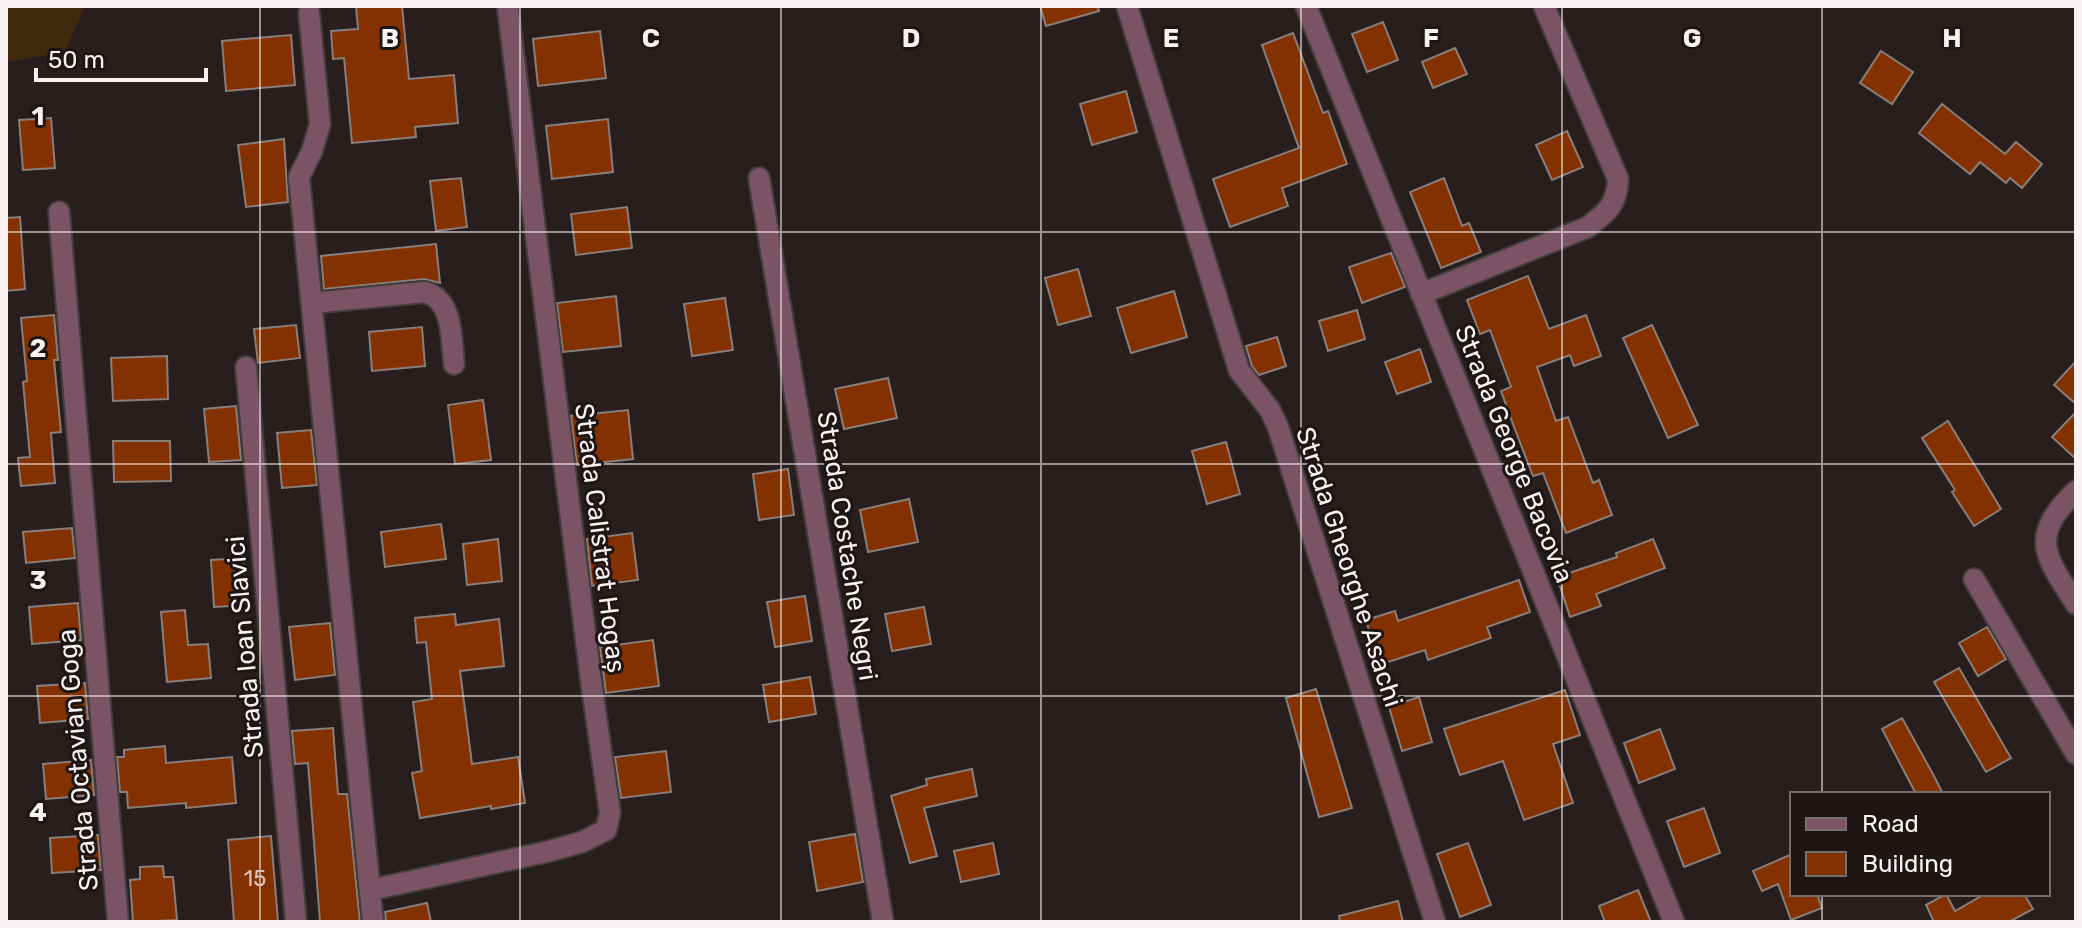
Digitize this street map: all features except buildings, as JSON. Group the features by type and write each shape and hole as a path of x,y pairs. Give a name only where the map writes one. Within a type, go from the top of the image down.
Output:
{"street":[{"name":"Strada Gheorghe Asachi","path":"1127,6 1239,370 1270,410 1278,427 1435,922"},
{"name":"Strada George Bacovia","path":"1306,6 1674,922"},
{"path":"1421,294 1588,227 1606,213 1618,194 1618,179 1544,6"},
{"name":"Strada Calistrat Hogaș","path":"370,890 582,842 606,830 610,813 508,10"},
{"path":"309,13 320,124 312,151 299,177 373,922"},
{"name":"Strada Costache Negri","path":"759,178 883,922"},
{"name":"Strada Octavian Goga","path":"59,212 118,922"},
{"path":"312,303 425,292 433,294 448,317 454,364"},
{"name":"Strada Ioan Slavici","path":"246,367 296,922"},
{"path":"2076,491 2051,521 2046,548 2050,564 2076,604"},
{"path":"1974,579 2076,754"}],"shaded area":[{"path":"6,6 85,6 65,52 6,62"}]}
